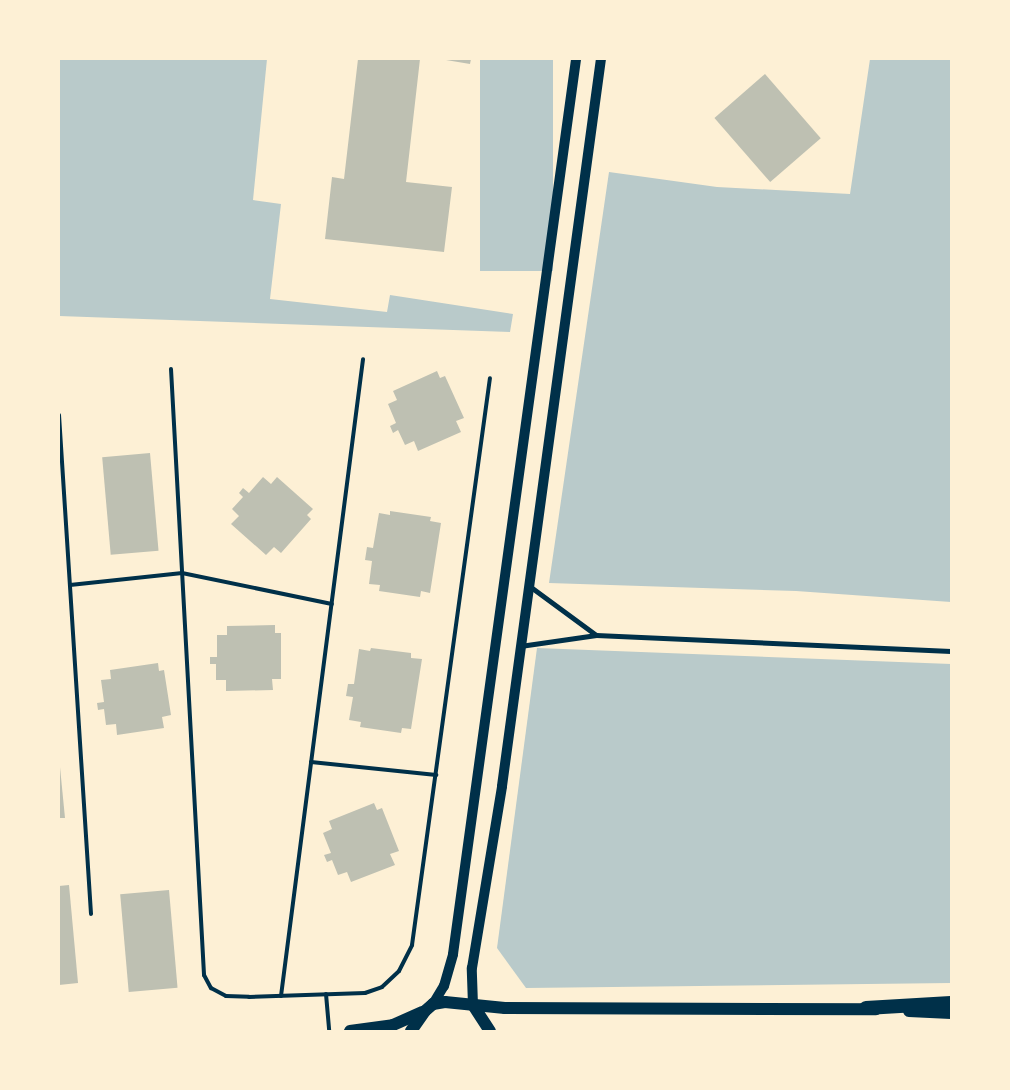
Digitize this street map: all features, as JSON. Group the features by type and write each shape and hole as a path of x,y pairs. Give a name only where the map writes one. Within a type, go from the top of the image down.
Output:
{"highway":[{"path":"866,1008 951,1003"}],"main road":[{"path":"411,1031 444,986 453,954 576,59"},
{"path":"490,1031 473,1006 472,968 502,786 519,646 601,59"},
{"path":"350,1031 393,1025 429,1008 457,1002 473,1006 866,1008 951,1013"}],"street":[{"path":"528,584 596,635"},
{"path":"519,646 596,635 951,651"}],"lane":[{"path":"281,996 363,359"},
{"path":"171,369 204,975 211,988 226,996 366,993 382,987 399,971 412,945 490,378"},
{"path":"59,415 91,914"},
{"path":"70,585 182,573 332,604"},
{"path":"311,762 436,775"},
{"path":"326,994 329,1031"}],"shaded area":[{"path":"59,59 267,59 253,200 281,204 270,299 387,312 390,295 513,314 510,332 59,316"},
{"path":"480,59 553,59 553,271 480,271"},
{"path":"870,59 951,59 951,602 796,591 549,583 609,172 717,187 850,194"},
{"path":"537,648 951,664 951,983 526,988 497,948"}],"building":[{"path":"358,59 420,59 406,182 452,187 444,252 325,239 332,177 344,179"},
{"path":"440,59 471,59 470,64"},
{"path":"765,74 821,138 770,182 714,118"},
{"path":"437,371 440,378 445,376 464,418 456,421 461,432 418,451 414,441 405,445 398,430 393,433 390,426 396,423 388,404 397,400 393,391"},
{"path":"150,453 159,551 111,555 102,457"},
{"path":"263,477 271,484 277,477 313,509 307,515 311,519 281,553 274,547 266,555 231,524 239,516 232,509 243,497 239,493 243,488 249,493"},
{"path":"390,511 431,517 430,521 441,523 430,593 421,591 420,597 379,591 380,585 369,584 372,561 365,560 367,547 373,548 379,513 390,515"},
{"path":"275,625 275,633 281,633 281,679 272,679 273,690 226,691 226,680 216,680 216,664 210,664 210,657 217,657 217,635 227,635 227,626"},
{"path":"371,648 411,653 411,658 422,659 411,729 402,728 401,733 360,727 361,722 349,720 353,697 346,696 348,684 354,684 359,649 370,651"},
{"path":"158,663 159,671 164,670 171,715 162,717 164,728 117,735 116,724 106,725 104,709 98,710 97,703 104,702 101,680 111,679 110,670"},
{"path":"59,757 65,818 59,818"},
{"path":"374,803 377,810 382,808 399,851 390,854 395,865 351,882 347,872 338,875 332,860 327,862 324,855 331,853 323,833 332,829 329,821"},
{"path":"69,885 78,983 59,985 59,886"},
{"path":"169,890 178,988 129,992 120,894"}]}
